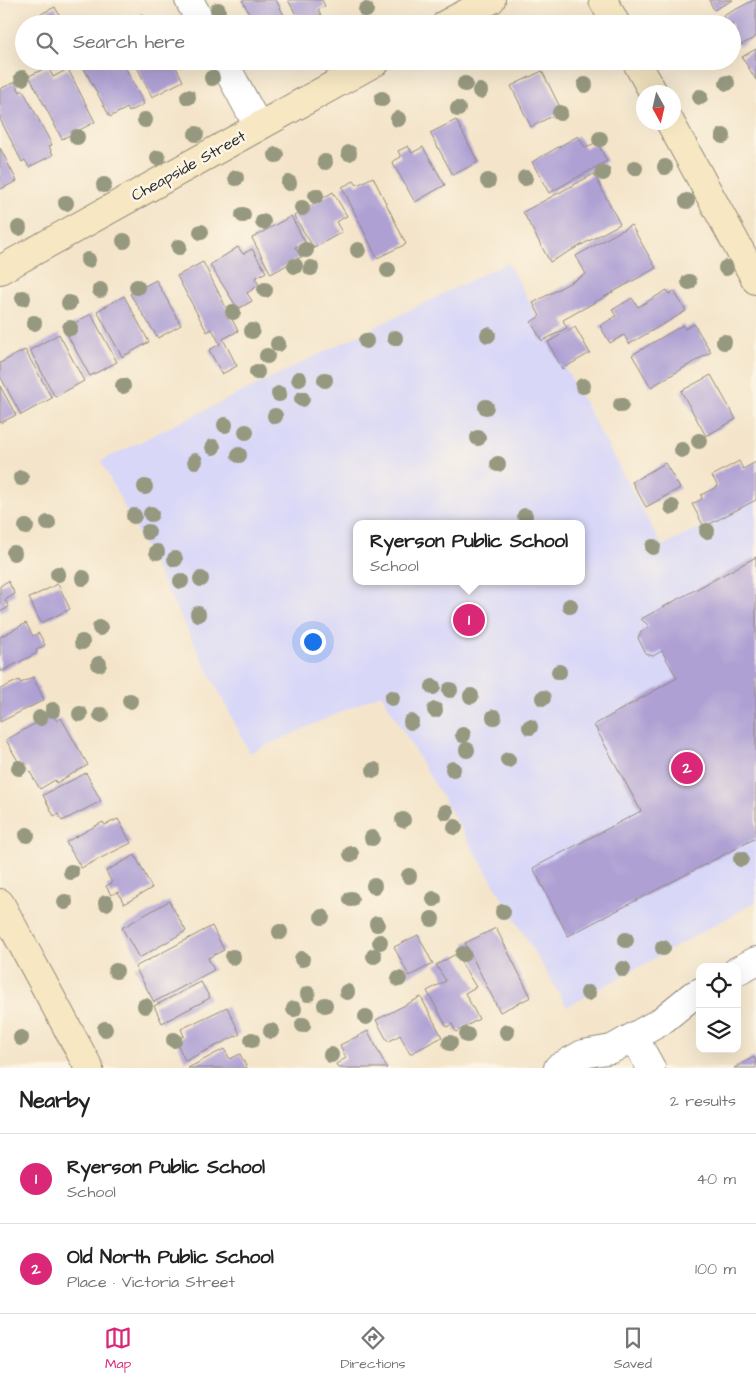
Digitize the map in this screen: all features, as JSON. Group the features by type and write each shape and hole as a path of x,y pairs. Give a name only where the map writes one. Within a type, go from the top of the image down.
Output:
{"street":[{"path":"190,0 198,15"},
{"path":"463,15 491,0"},
{"path":"603,0 611,15"},
{"path":"227,70 258,126"},
{"name":"Cheapside Street","path":"0,270 361,70"},
{"path":"641,70 649,85"},
{"path":"674,130 756,280"},
{"path":"0,903 89,1068"},
{"path":"741,969 756,961"},
{"path":"558,1068 583,1054 612,1049 660,1022 696,994"},
{"path":"634,1037 651,1068"}],"shaded area":[{"path":"508,262 662,546 756,501 756,902 567,1007 381,694 250,753 101,461"}],"building":[{"path":"242,0 276,0 284,15 250,15"},
{"path":"288,0 322,0 325,6 318,10 321,15 296,15"},
{"path":"709,0 733,0 714,10"},
{"path":"756,0 756,37 741,45 741,15 725,15"},
{"path":"55,7 59,15 39,15"},
{"path":"756,49 756,80 742,57"},
{"path":"42,70 50,70 53,77 69,70 95,122 62,139 29,76"},
{"path":"85,70 127,70 144,104 129,112 127,108 110,117"},
{"path":"138,70 178,70 183,81 152,97"},
{"path":"542,71 562,111 531,127 511,86"},
{"path":"15,82 20,92 23,90 52,145 49,146 53,155 29,167 25,160 22,162 0,119 0,89"},
{"path":"456,120 478,162 453,175 430,133"},
{"path":"578,136 585,148 597,142 607,161 549,193 532,162"},
{"path":"408,146 412,153 423,147 445,185 415,202 392,162 401,157 398,151"},
{"path":"0,148 17,181 1,189 0,188"},
{"path":"594,174 620,224 550,262 523,212"},
{"path":"373,177 406,244 377,258 342,187 354,181 357,185"},
{"path":"333,192 347,216 336,222 342,232 314,248 294,216"},
{"path":"291,216 305,242 295,247 301,257 271,274 252,238"},
{"path":"631,225 656,268 563,320 567,328 542,341 531,322 540,316 533,303 586,274 576,256"},
{"path":"238,247 243,254 252,249 266,272 255,278 259,285 247,293 252,301 238,309 210,265"},
{"path":"203,262 238,331 223,339 237,366 222,374 209,350 220,344 212,329 207,332 177,276"},
{"path":"156,280 181,325 158,338 130,294"},
{"path":"667,290 669,294 674,291 686,311 629,344 624,335 610,343 600,326 616,316 612,310 632,298 638,307"},
{"path":"124,296 149,342 122,357 97,311"},
{"path":"91,314 117,362 90,376 64,329"},
{"path":"694,324 711,352 651,387 632,355 683,325 685,329"},
{"path":"575,327 590,353 562,369 548,342"},
{"path":"59,334 84,381 55,397 30,350"},
{"path":"25,350 52,398 21,415 0,376 0,363"},
{"path":"711,375 736,419 706,436 681,391"},
{"path":"0,386 16,415 0,423"},
{"path":"739,461 743,469 756,462 756,500 704,527 692,504 702,499 701,495 718,486 712,476"},
{"path":"665,463 680,488 646,507 632,482"},
{"path":"756,557 756,838 568,936 533,868 641,811 594,725 677,678 662,651 653,656 646,654 638,638 641,632 649,626 641,619"},
{"path":"8,581 15,594 5,600 9,607 0,612 0,586"},
{"path":"58,584 70,609 41,623 29,598"},
{"path":"26,623 33,636 39,633 45,645 36,650 37,653 0,672 0,637"},
{"path":"33,677 44,700 0,722 0,689 19,680 21,683"},
{"path":"52,714 57,721 61,718 88,765 56,783 55,780 40,789 27,767 23,770 6,740"},
{"path":"86,773 101,801 62,821 58,814 54,816 43,795"},
{"path":"118,819 131,843 81,868 66,842 103,822 105,825"},
{"path":"135,855 152,888 124,904 118,892 111,895 106,886 112,883 106,871"},
{"path":"169,901 186,931 139,958 122,928"},
{"path":"212,926 224,950 208,958 214,970 154,1002 135,967"},
{"path":"496,928 531,997 500,1012 465,943"},
{"path":"418,935 433,964 409,976 394,947"},
{"path":"456,954 476,987 465,993 479,1019 456,1032 452,1024 447,1027 427,991 446,981 436,965"},
{"path":"201,982 210,998 162,1023 154,1006"},
{"path":"421,997 442,1037 410,1054 400,1035 388,1042 376,1020"},
{"path":"227,1007 240,1034 185,1061 176,1040 184,1036 181,1029"},
{"path":"368,1031 387,1068 338,1068 336,1064 346,1058 340,1045"},
{"path":"224,1049 230,1059 240,1054 247,1068 188,1068"},
{"path":"754,1057 756,1068 734,1068"}],"place":[{"name":"Ryerson Public School","path":"469,620"},
{"name":"Old North Public School","path":"687,768"}]}
